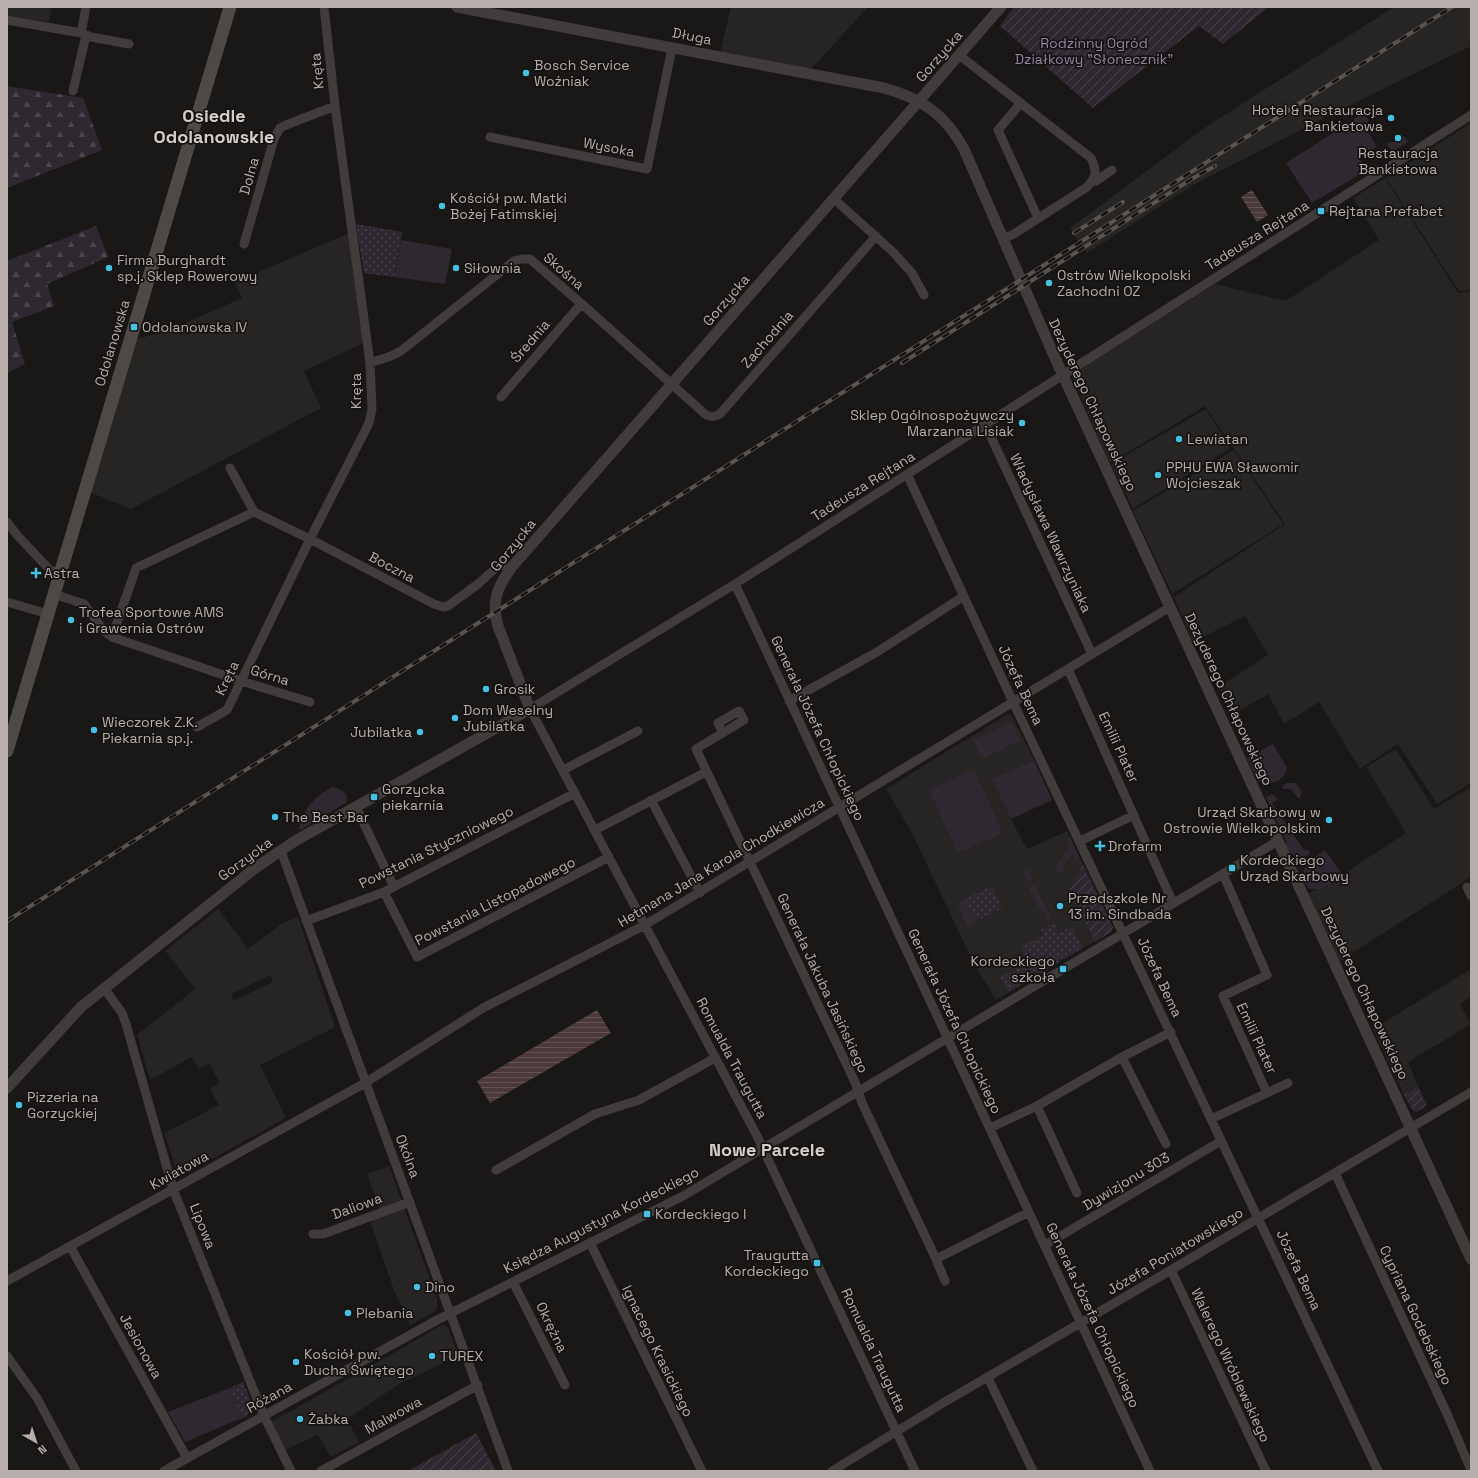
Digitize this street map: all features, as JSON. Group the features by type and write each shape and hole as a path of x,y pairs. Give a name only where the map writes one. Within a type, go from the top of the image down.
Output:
{"main road":[{"name":"Odolanowska","path":"7,751 230,7"}],"street":[{"path":"73,91 86,7"},
{"name":"Kręta","path":"197,727 227,710 310,539 369,423 372,409 370,363 335,106 324,7"},
{"name":"Długa","path":"457,7 884,88 905,94 920,101"},
{"name":"Gorzycka","path":"7,1088 73,1015 104,988 254,869 295,841 530,709 494,613 495,599 498,590 511,568 1001,7"},
{"path":"7,20 83,34 90,38 129,44"},
{"name":"Wysoka","path":"490,137 647,169 672,48"},
{"path":"959,55 1090,158 1095,167 1095,174 1087,187 1014,234 1003,239"},
{"name":"Dezyderego Chłapowskiego","path":"920,101 942,117 956,134 974,170 1063,375 1471,1258"},
{"path":"1020,103 998,130 1038,218"},
{"name":"Dolna","path":"244,244 274,139 280,128 286,124 335,106"},
{"name":"Tadeusza Rejtana","path":"530,709 735,584 1471,115"},
{"path":"1092,181 1096,181 1112,170"},
{"path":"834,199 893,252 912,273 924,295"},
{"name":"Zachodnia","path":"672,385 710,417 715,417 720,414 876,236"},
{"name":"Skośna","path":"370,363 392,356 401,351 514,261 522,259 530,260 672,385"},
{"name":"Średnia","path":"501,397 581,304"},
{"name":"Władysława Wawrzyniaka","path":"985,424 1092,654"},
{"path":"112,637 136,568 254,512 230,468"},
{"name":"Józefa Bema","path":"907,474 1013,702 1171,1032 1221,1141 1378,1471"},
{"name":"Boczna","path":"254,512 310,539 434,604 443,607 454,602 478,584 498,566 505,565 511,568"},
{"path":"7,522 17,535 50,570 60,574"},
{"name":"Generała Józefa Chłopickiego","path":"735,584 1150,1471"},
{"name":"Górna","path":"54,594 84,604 104,631 112,637 241,681 310,702"},
{"path":"789,701 877,652 964,596"},
{"path":"7,602 48,614"},
{"name":"Hetmana Jana Karola Chodkiewicza","path":"365,1083 483,1008 646,925 1170,607"},
{"name":"Emilii Plater","path":"1068,669 1174,903"},
{"name":"Romualda Traugutta","path":"530,709 763,1148 915,1471"},
{"path":"563,770 638,731"},
{"name":"Generała Jakuba Jasińskiego","path":"724,733 696,749 855,1082 862,1103 946,1281"},
{"path":"595,830 706,772"},
{"name":"Powstania Styczniowego","path":"306,921 384,892 575,793"},
{"path":"651,800 700,893"},
{"path":"356,807 394,887"},
{"path":"1080,841 1134,815"},
{"name":"Księdza Augustyna Kordeckiego","path":"451,1313 672,1202 1278,841"},
{"name":"Okólna","path":"280,851 478,1385 508,1471"},
{"name":"Powstania Listopadowego","path":"384,892 417,957 609,857"},
{"name":"Emilii Plater","path":"1211,1119 1267,1093 1223,996 1267,975 1223,874"},
{"path":"1467,887 1471,896"},
{"name":"Lipowa","path":"104,988 122,1013 126,1024 173,1190 264,1416 291,1471"},
{"path":"990,1128 1037,1106 1122,1057 1171,1032"},
{"path":"1122,1057 1166,1144"},
{"path":"496,1170 595,1114 639,1100 715,1058"},
{"name":"Kwiatowa","path":"7,1281 365,1083"},
{"path":"1267,1093 1288,1083"},
{"name":"Józefa Poniatowskiego","path":"832,1471 1471,1092"},
{"path":"1037,1106 1077,1193"},
{"name":"Dywizjonu 303","path":"1045,1245 1221,1141"},
{"name":"Cypriana Godebskiego","path":"1335,1173 1448,1416 1471,1470"},
{"name":"Daliowa","path":"313,1234 323,1234 410,1202"},
{"path":"936,1259 1029,1212"},
{"name":"Ignacego Krasickiego","path":"590,1243 702,1471"},
{"name":"Jesionowa","path":"70,1246 187,1458"},
{"name":"Walerego Wróblewskiego","path":"1171,1270 1266,1471"},
{"name":"Okrężna","path":"514,1282 565,1385"},
{"name":"Różana","path":"164,1471 451,1313"},
{"path":"7,1356 37,1398 76,1471"},
{"path":"988,1378 1033,1471"},
{"name":"Malwowa","path":"321,1471 478,1385"}],"shaded area":[{"path":"7,7 52,7 49,22 7,15"},
{"path":"731,7 868,7 812,68 803,68 720,53"},
{"path":"1394,7 1471,7 1471,46 1348,106 1195,184 1087,253 1080,244 1070,228 1206,127"},
{"path":"1471,123 1471,290 1459,291 1386,178"},
{"path":"1385,178 1458,293 1471,291 1471,783 1437,804 1398,744 1360,769 1319,702 1284,724 1268,694 1232,715 1218,687 1268,655 1245,616 1193,642 1174,597 1285,524 1205,406 1110,463 1071,375 1215,284 1287,300 1379,240 1353,198"},
{"path":"1252,190 1268,215 1257,222 1241,197"},
{"path":"352,232 368,341 304,371 321,408 131,509 85,490 130,341 170,330 242,298 235,282"},
{"path":"1206,409 1230,448 1133,509 1111,464"},
{"path":"1232,451 1235,452 1283,524 1172,594 1133,511"},
{"path":"1008,714 1012,716 1034,760 993,779 1011,819 1027,849 1067,831 1113,927 1111,932 1064,959 1063,958 1059,962 996,1000 973,962 912,833 886,789"},
{"path":"1396,749 1434,809 1471,787 1471,877 1340,961 1307,894 1345,873 1406,833 1366,767"},
{"path":"218,909 248,949 283,923 298,917 335,1027 260,1065 286,1118 179,1177 164,1133 219,1105 210,1089 220,1083 209,1063 199,1069 192,1057 150,1080 137,1035 195,989 165,951","holes":["270,975 273,982 233,1001 231,994"]},
{"path":"1471,969 1471,997 1460,1004 1471,1024 1408,1062 1418,1086 1404,1095 1373,1029"},
{"path":"597,1010 611,1033 490,1103 477,1081"},
{"path":"389,1166 437,1299 437,1310 410,1325 395,1293 371,1224 380,1210 367,1174"},
{"path":"445,1325 449,1329 458,1356 399,1384 347,1419 359,1442 331,1457 318,1435 281,1452 268,1424 440,1326"}],"green space":[{"name":"Rodzinny Ogród Działkowy \"Słonecznik\"","path":"1014,7 1269,7 1223,44 1199,26 1093,108 1000,26"},
{"path":"7,86 83,98 102,150 7,188"},
{"path":"1364,113 1369,122 1368,132 1377,147 1359,157 1367,170 1312,203 1286,163"},
{"path":"1404,136 1408,142 1392,152 1386,143 1395,142"},
{"path":"356,224 402,232 394,277 364,273"},
{"path":"96,226 108,257 47,284 54,306 12,322 25,364 7,373 7,261"},
{"path":"401,240 452,249 445,284 394,277"},
{"path":"1012,722 1020,741 982,759 973,740"},
{"path":"1273,744 1287,768 1283,777 1279,780 1266,783 1257,780 1247,758"},
{"path":"1034,760 1052,800 1011,819 992,779"},
{"path":"974,769 1003,833 958,853 929,790"},
{"path":"1286,783 1296,783 1302,792 1299,799 1291,789 1283,789 1283,786"},
{"path":"332,787 345,793 347,802 299,831 300,824 310,805 320,795"},
{"path":"1272,794 1277,800 1272,803 1303,849 1309,851 1307,856 1300,858 1295,856 1285,845 1287,843 1266,798"},
{"path":"1070,837 1079,857 1076,860 1073,854 1063,866 1066,871 1059,873 1053,866 1057,865 1069,847 1067,839"},
{"path":"1325,850 1342,874 1324,887 1310,889 1304,882 1303,872 1309,863"},
{"path":"1083,865 1113,927 1111,932 1095,942 1070,888"},
{"path":"1028,869 1033,880 1027,882 1023,872"},
{"path":"1035,885 1051,919 1048,921 1043,910 1039,908 1029,888"},
{"path":"992,886 1002,908 976,921 965,899"},
{"path":"965,899 977,923 968,928 957,903"},
{"path":"1054,924 1058,933 1072,927 1083,948 1064,959 1063,958 1059,962 1009,992 1000,977 1030,965 1021,946 1044,935 1041,929 1043,928 1044,930 1047,926"},
{"path":"1418,1086 1427,1105 1417,1112 1413,1111 1404,1095"},
{"path":"243,1382 253,1406 247,1416 242,1418 230,1388"},
{"path":"230,1388 242,1418 185,1442 168,1412"},
{"path":"476,1433 496,1471 408,1471"}],"railway":[{"path":"7,921 1452,7"},
{"path":"902,363 1190,180 1215,166"},
{"path":"1074,233 1123,202"}],"place":[{"name":"Bosch Service Woźniak","path":"526,73"},
{"name":"Hotel & Restauracja Bankietowa","path":"1391,118"},
{"name":"Restauracja Bankietowa","path":"1398,138"},
{"name":"Kościół pw. Matki Bożej Fatimskiej","path":"442,206"},
{"name":"Rejtana Prefabet","path":"1321,211"},
{"name":"Firma Burghardt sp.j. Sklep Rowerowy","path":"109,268"},
{"name":"Siłownia","path":"456,268"},
{"name":"Ostrów Wielkopolski Zachodni OZ","path":"1049,283"},
{"name":"Odolanowska IV","path":"134,327"},
{"name":"Sklep Ogólnospożywczy Marzanna Lisiak","path":"1022,423"},
{"name":"Lewiatan","path":"1179,439"},
{"name":"PPHU EWA Sławomir Wojcieszak","path":"1158,475"},
{"name":"Astra","path":"36,573"},
{"name":"Trofea Sportowe AMS i Grawernia Ostrów","path":"71,620"},
{"name":"Grosik","path":"486,689"},
{"name":"Dom Weselny Jubilatka","path":"455,718"},
{"name":"Wieczorek Z.K. Piekarnia sp.j.","path":"94,730"},
{"name":"Jubilatka","path":"420,732"},
{"name":"Gorzycka piekarnia","path":"374,797"},
{"name":"The Best Bar","path":"275,817"},
{"name":"Urząd Skarbowy w Ostrowie Wielkopolskim","path":"1329,820"},
{"name":"Drofarm","path":"1100,846"},
{"name":"Kordeckiego Urząd Skarbowy","path":"1232,868"},
{"name":"Przedszkole Nr 13 im. Sindbada","path":"1060,906"},
{"name":"Kordeckiego szkoła","path":"1063,969"},
{"name":"Pizzeria na Gorzyckiej","path":"19,1105"},
{"name":"Kordeckiego I","path":"647,1214"},
{"name":"Traugutta Kordeckiego","path":"817,1263"},
{"name":"Dino","path":"417,1287"},
{"name":"Plebania","path":"348,1313"},
{"name":"TUREX","path":"432,1356"},
{"name":"Kościół pw. Ducha Świętego","path":"296,1362"},
{"name":"Żabka","path":"300,1419"}],"district":[{"name":"Osiedle Odolanowskie","path":"214,125"},
{"name":"Nowe Parcele","path":"767,1149"}]}
